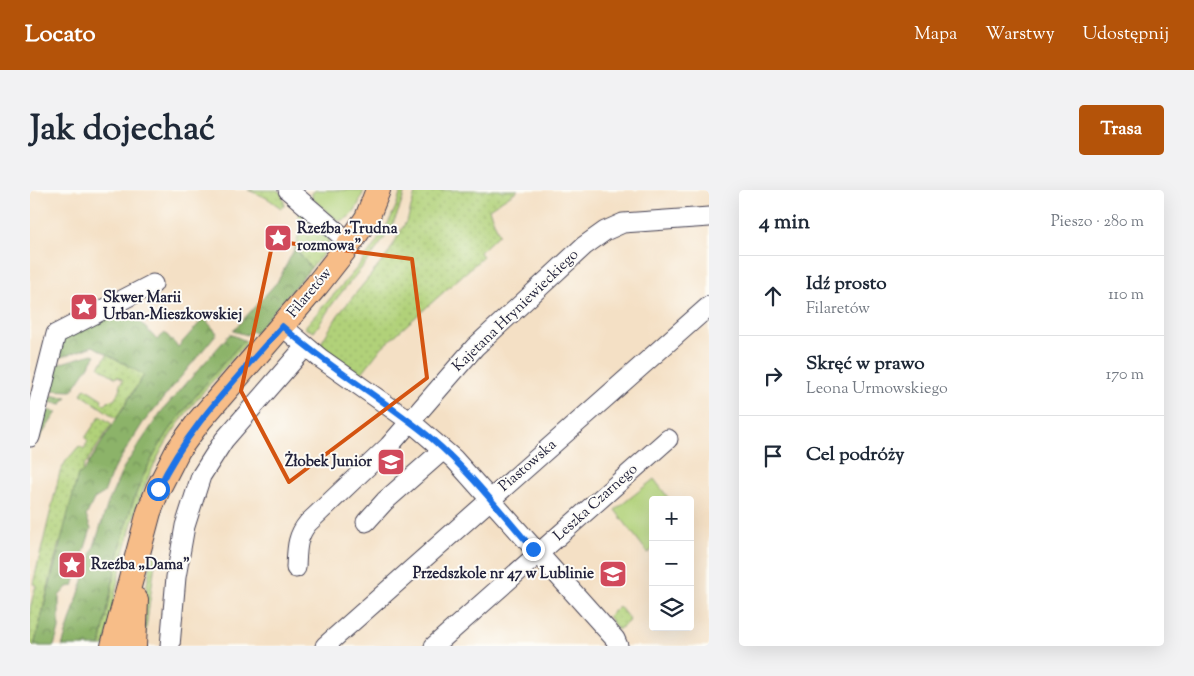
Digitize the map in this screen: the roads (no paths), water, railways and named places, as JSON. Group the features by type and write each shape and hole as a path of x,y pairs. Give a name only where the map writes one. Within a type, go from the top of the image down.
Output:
{"main road":[{"name":"Filaretów","path":"113,646 135,571 149,512 178,450 200,420 282,326 350,243 367,218 378,190"},
{"name":"Filaretów","path":"134,646 135,571"}],"street":[{"path":"288,190 350,243"},
{"name":"Kajetana Hryniewieckiego","path":"296,568 300,532 411,422 475,347 584,246 605,231 623,223 709,217"},
{"path":"30,437 56,334 153,284"},
{"name":"Piastowska","path":"325,646 709,306"},
{"path":"282,326 305,347 411,422 443,450 615,639 618,646"},
{"path":"170,646 176,577 184,526 201,476 224,440 305,347"},
{"name":"Leszka Czarnego","path":"434,646 668,438"},
{"path":"366,522 385,501 443,450"}],"place":[{"name":"Rzeźba „Trudna rozmowa”","path":"278,238"},
{"name":"Skwer Marii Urban-Mieszkowskiej","path":"84,307"},
{"name":"Żłobek Junior","path":"391,462"},
{"name":"Rzeźba „Dama”","path":"72,565"},
{"name":"Przedszkole nr 47 w Lublinie","path":"613,574"}]}
